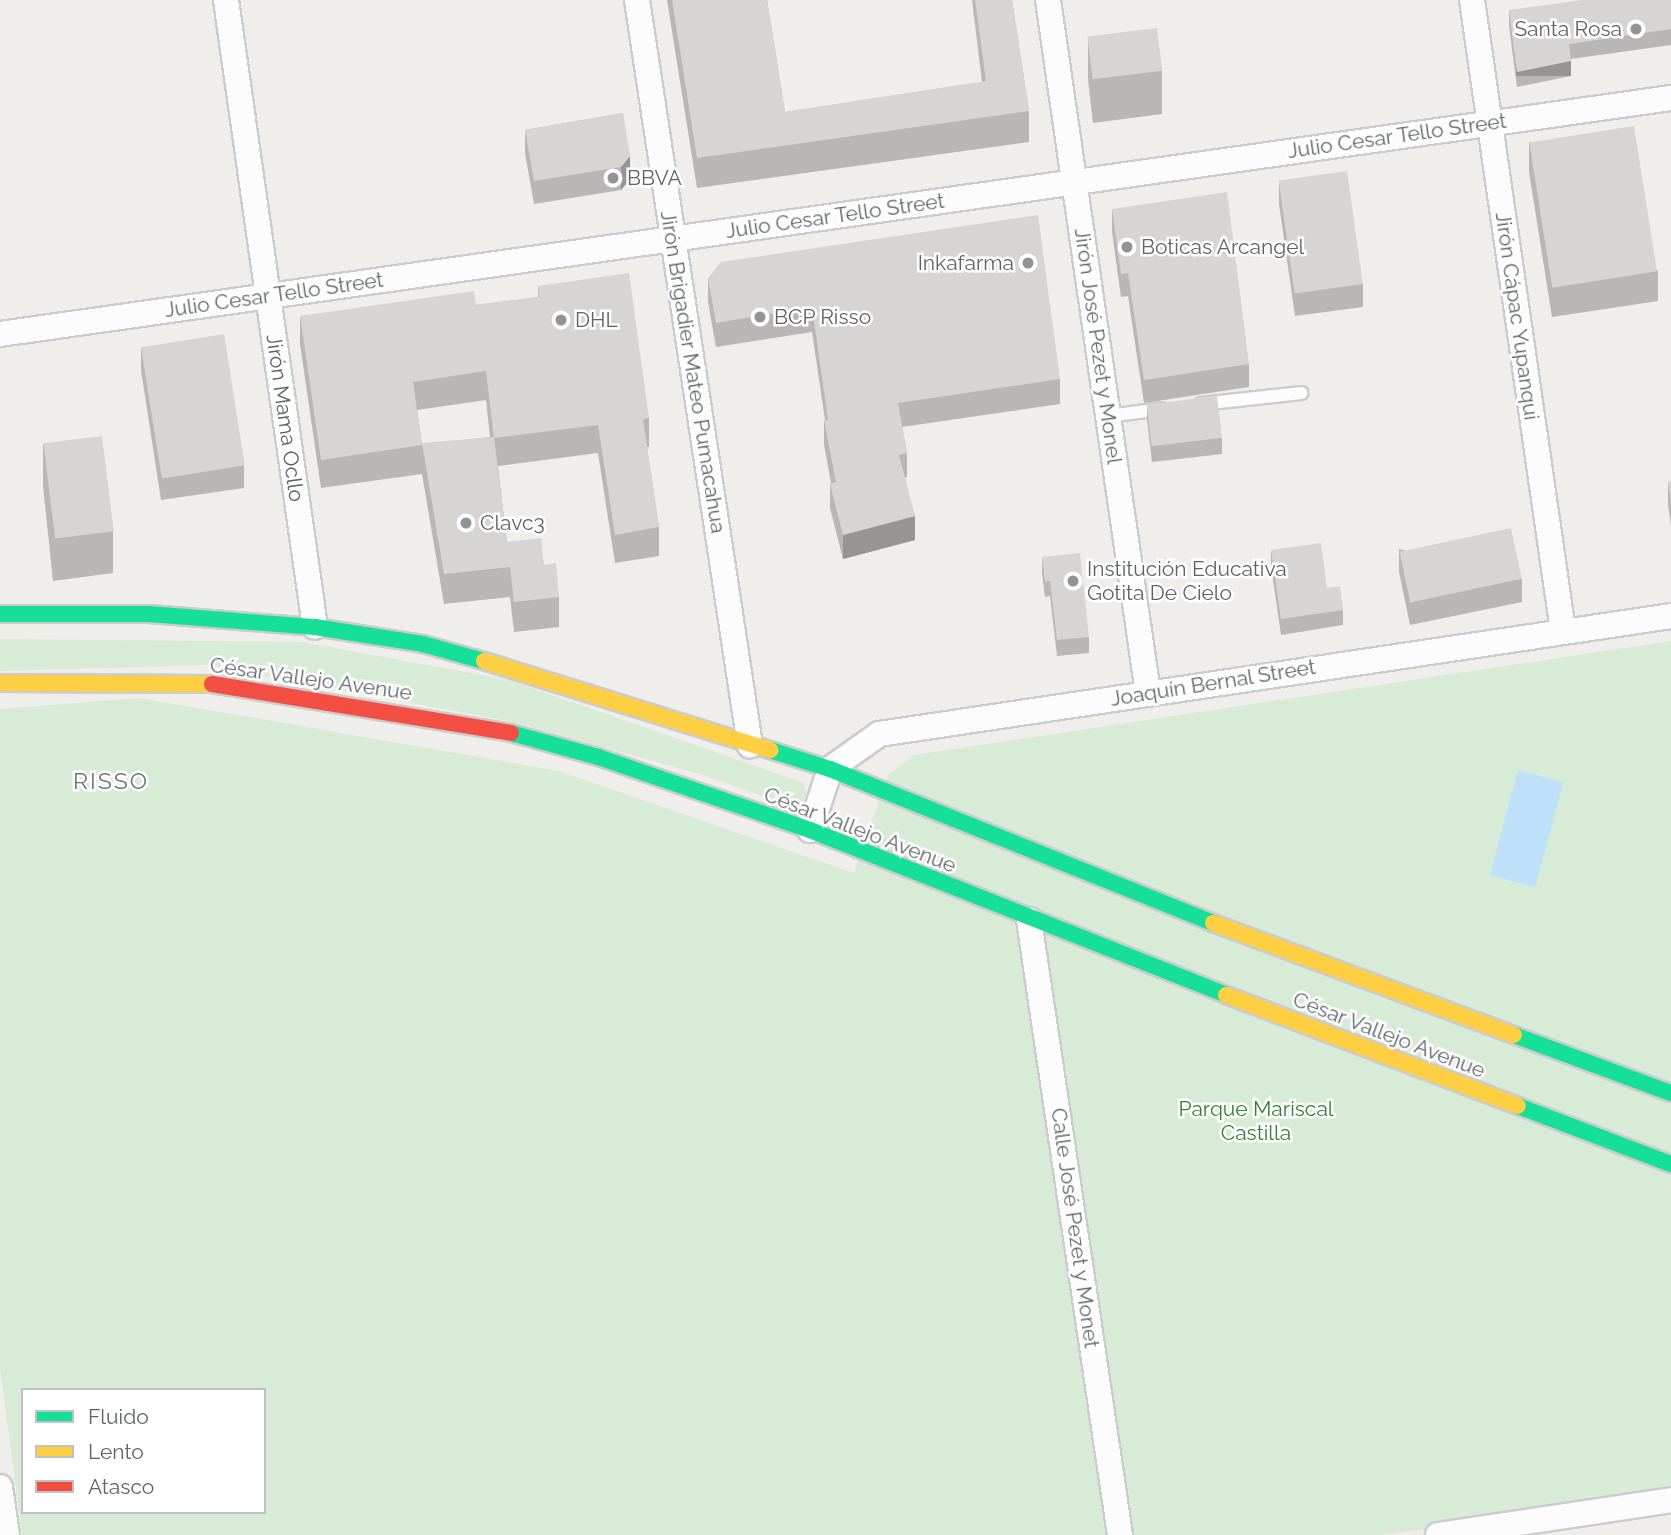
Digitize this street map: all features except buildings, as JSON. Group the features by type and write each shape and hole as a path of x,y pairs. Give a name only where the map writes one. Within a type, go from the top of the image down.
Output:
{"main road":[{"name":"César Vallejo Avenue","path":"0,614 149,614 315,627 423,644 831,769 1117,887 1671,1093"},
{"name":"César Vallejo Avenue","path":"0,683 210,684 439,719 598,757 810,830 1029,920 1671,1164"}],"street":[{"name":"Jirón Mama Ocllo","path":"226,0 315,627"},
{"name":"Jirón Brigadier Mateo Pumacahua","path":"637,0 750,745"},
{"name":"Jirón José Pezet y Monel","path":"1048,0 1148,692"},
{"name":"Jirón Cápac Yupanqui","path":"1472,0 1563,631"},
{"name":"Julio Cesar Tello Street","path":"0,334 1671,98"},
{"name":"Joaquín Bernal Street","path":"831,769 879,734 1671,616"},
{"path":"810,830 831,769"},
{"name":"Calle José Pezet y Monet","path":"1029,920 1120,1535"},
{"path":"0,1487 7,1535"},
{"path":"1438,1535 1671,1500"}],"lane":[{"path":"1192,405 1301,393"},
{"path":"1108,416 1178,407"}],"green space":[{"path":"0,639 302,642 509,680 804,783 806,795 801,807 791,807 707,776 509,721 207,665 0,671"},
{"name":"Parque Mariscal Castilla","path":"1671,641 1671,1495 1381,1535 22,1535 0,1367 0,709 140,698 559,771 854,873 888,775 914,755"}],"water":[{"path":"1518,770 1563,782 1535,887 1490,875"}],"traffic: fast":[{"path":"0,614 149,614 315,627 423,644 484,661"},
{"path":"511,733 598,757 810,830 1226,995"},
{"path":"770,750 830,769 1213,923"},
{"path":"1514,1035 1671,1093"},
{"path":"1518,1106 1671,1164"}],"traffic: slow":[{"path":"484,661 770,750"},
{"path":"0,683 212,684"},
{"path":"1213,923 1514,1035"},
{"path":"1226,995 1518,1106"}],"traffic: jam":[{"path":"212,684 511,733"}],"place":[{"name":"Santa Rosa","path":"1636,29"},
{"name":"BBVA","path":"613,178"},
{"name":"Boticas Arcangel","path":"1127,247"},
{"name":"Inkafarma","path":"1028,263"},
{"name":"BCP Risso","path":"760,317"},
{"name":"DHL","path":"561,320"},
{"name":"Clavc3","path":"466,523"},
{"name":"Institución Educativa Gotita De Cielo","path":"1073,581"}],"district":[{"name":"RISSO","path":"111,781"}]}
